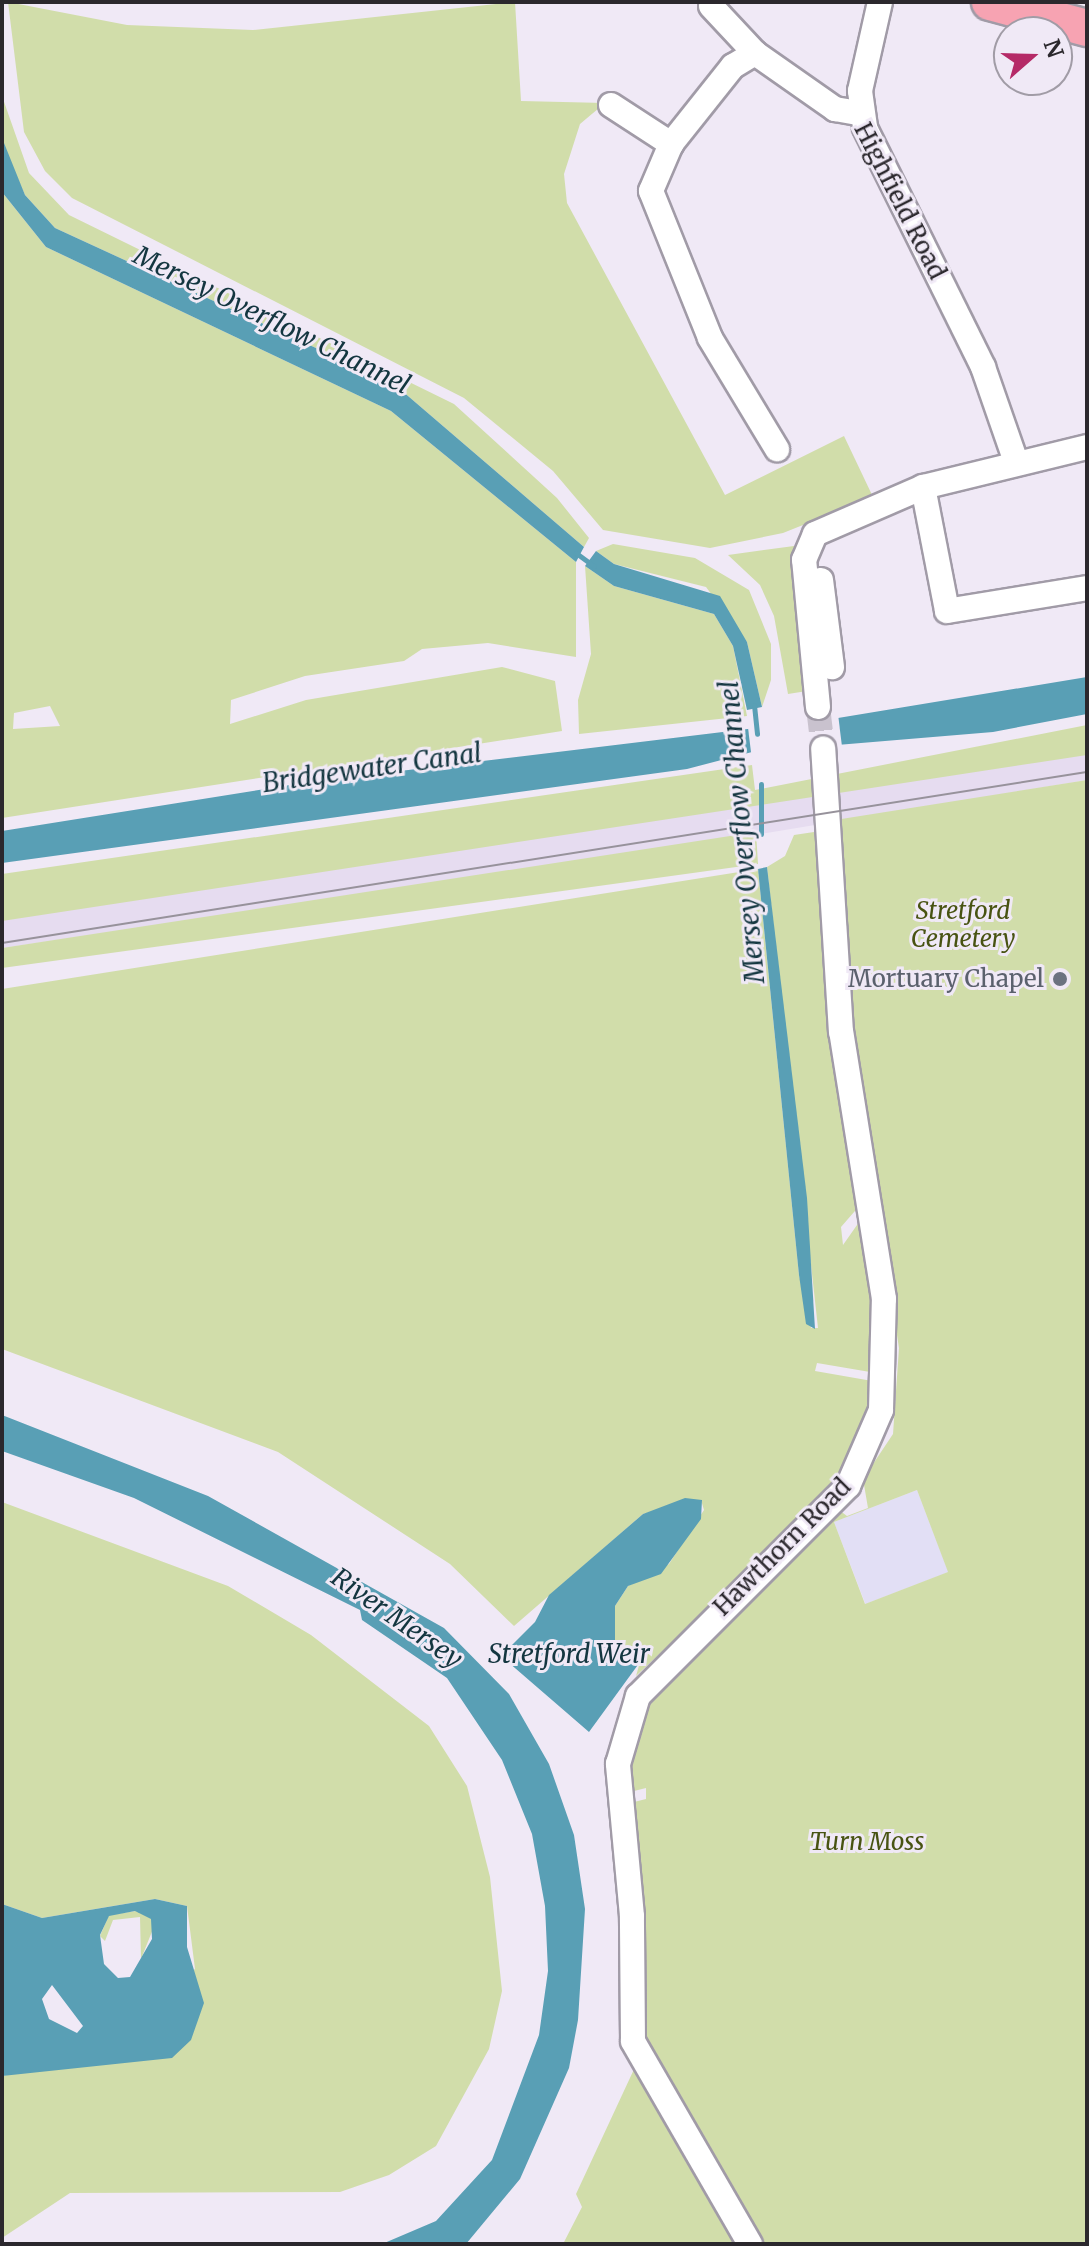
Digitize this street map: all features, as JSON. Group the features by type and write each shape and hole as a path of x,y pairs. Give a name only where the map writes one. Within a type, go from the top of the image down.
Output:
{"highway":[{"path":"990,2 1084,27"},
{"path":"1039,2 1084,27"}],"street":[{"path":"862,114 861,80 880,2"},
{"name":"Highfield Road","path":"711,6 755,53 835,109 862,114 983,367 1015,459"},
{"path":"755,53 740,59 671,144 655,176 653,207 707,316 728,372 743,385 777,449"},
{"path":"611,105 671,144"},
{"path":"810,540 923,487 1015,459 1087,447"},
{"path":"923,487 947,611 1087,588"},
{"path":"810,540 832,667"},
{"path":"810,540 818,707"},
{"name":"Hawthorn Road","path":"750,2244 633,2041 632,1916 618,1764 638,1696 848,1486 881,1410 884,1299 841,1032 823,749"}],"shaded area":[{"path":"1087,735 1087,780 549,869 2,948 2,896 757,790"},
{"path":"917,1490 949,1572 865,1604 834,1522"}],"green space":[{"path":"8,2 127,25 253,30 515,2 521,101 605,103 580,124 564,174 567,203 725,495 844,436 873,497 783,533 710,548 603,530 553,471 464,398 72,198 45,171 24,132"},
{"path":"2,96 29,173 69,215 454,404 557,498 589,538 584,547 394,384 55,228 25,195 3,146"},
{"path":"2,192 46,247 391,411 576,562 576,657 488,643 422,649 404,661 305,676 231,700 230,724 306,700 502,667 555,681 562,731 2,818","holes":["50,706 60,726 13,729 14,713"]},
{"path":"613,544 695,558 749,590 771,644 771,680 762,707 747,642 706,587 614,564 596,551"},
{"path":"794,546 807,691 788,694 774,616 760,585 728,555"},
{"path":"585,566 614,586 714,614 733,646 747,716 579,734 578,700 591,654"},
{"path":"1087,725 1087,755 2,921 2,874 752,765 755,790"},
{"name":"Turn Moss","path":"1087,780 1087,2244 563,2244 582,2207 576,2194 636,2065 626,1804 646,1799 646,1788 626,1793 626,1737 641,1701 839,1510 847,1516 868,1508 863,1479 893,1434 899,1348 850,1031 835,820","holes":["917,1490 948,1572 865,1604 834,1522"]},
{"path":"756,832 758,864 2,968 2,948"},
{"path":"814,832 861,1204 841,1227 843,1245 864,1215 876,1373 817,1363 815,1371 878,1382 850,1461 795,1526 636,1676 640,1662 615,1654 615,1606 628,1586 669,1564 704,1510 701,1500 643,1514 514,1626 450,1564 278,1452 2,1349 2,989 758,869 799,1275 811,1328 818,1328 767,867 785,856 794,835"},
{"path":"2,1502 228,1586 311,1635 429,1726 467,1786 490,1877 502,1991 489,2049 436,2146 389,2175 340,2192 70,2193 2,2238 2,2076 22,2072 195,1969 187,1906 155,1899 42,1918 2,1904"},
{"path":"136,1911 152,1918 153,1929 141,1959 140,1917 113,1920 105,1941 100,1936 109,1915"}],"water":[{"path":"2,138 25,195 55,228 394,384 584,547 576,562 391,411 46,247 2,192"},
{"path":"596,551 614,564 720,596 747,642 762,707 747,710 733,646 714,614 614,586 585,566"},
{"path":"1087,677 1087,714 993,732 752,752 687,769 2,863 2,831 309,782 838,718"},
{"path":"767,867 807,1198 815,1329 806,1324 799,1275 758,869"},
{"name":"River Mersey","path":"2,1415 208,1496 444,1628 509,1694 549,1764 574,1835 585,1909 578,2020 569,2068 520,2179 466,2244 382,2244 436,2221 492,2160 539,2035 548,1971 545,1906 532,1834 502,1760 447,1678 362,1620 360,1610 134,1498 2,1451"},
{"name":"Stretford Weir","path":"685,1498 702,1500 701,1519 661,1574 628,1586 615,1606 615,1653 640,1662 589,1732 501,1656 535,1622 549,1595 643,1514"},
{"path":"155,1899 187,1906 187,1947 204,2003 191,2040 172,2058 2,2076 2,1904 42,1918","holes":["135,1911 151,1919 152,1939 130,1977 118,1978 104,1964 100,1935 109,1916","52,1985 83,2026 77,2033 49,2019 42,1999"]}],"pier":[{"path":"838,714 842,747 752,758 748,725"}],"waterway":[{"name":"Mersey Overflow Channel","path":"576,553 594,566"},
{"name":"Mersey Overflow Channel","path":"754,705 757,734"},
{"name":"Mersey Overflow Channel","path":"761,784 761,834"}],"tunnel":[{"path":"818,707 823,749"}],"tram line":[{"path":"2,943 1087,772"}],"place":[{"name":"Mortuary Chapel","path":"1060,979"}],"water label":[{"name":"Bridgewater Canal","path":"372,768"}],"park label":[{"name":"Stretford Cemetery","path":"963,925"}]}
